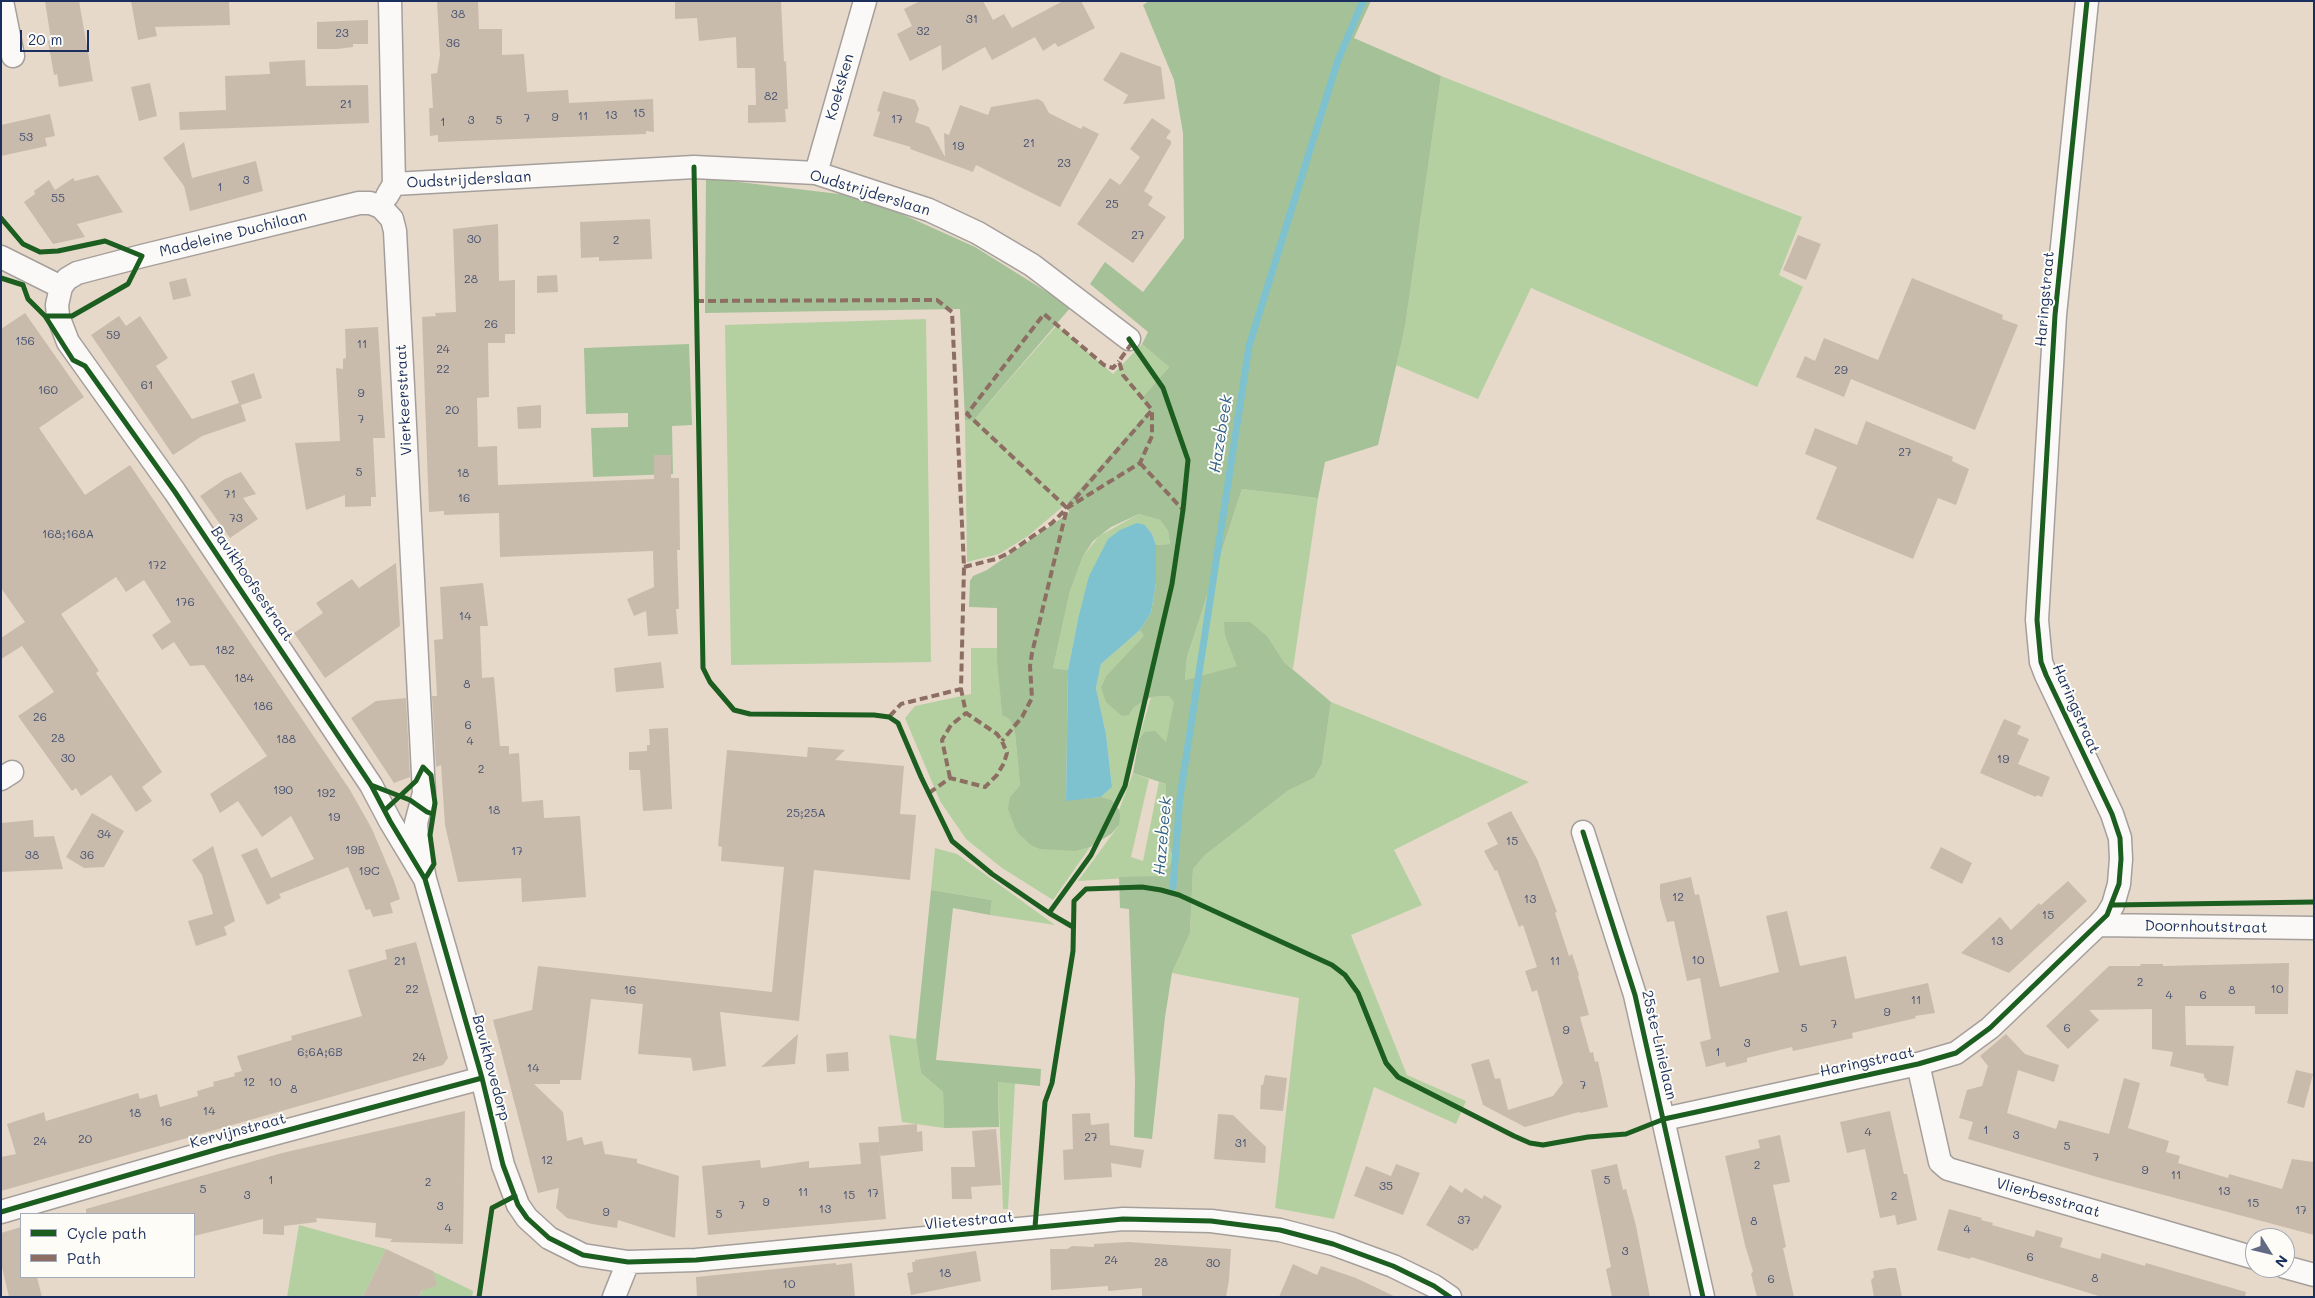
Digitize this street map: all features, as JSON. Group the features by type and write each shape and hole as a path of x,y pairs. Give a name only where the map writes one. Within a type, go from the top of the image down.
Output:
{"street":[{"path":"380,207 394,184 390,1"},
{"name":"Koeksken","path":"816,173 865,1"},
{"name":"Haringstraat","path":"1664,1119 1918,1064 1956,1053 1990,1028 2098,925 2107,915 2113,904 2119,884 2120,838 2112,814 2046,675 2042,662 2037,620 2055,315 2087,1"},
{"path":"2,10 13,56"},
{"name":"Oudstrijderslaan","path":"394,184 694,167 816,173 929,210 978,233 1032,265 1129,339"},
{"name":"Madeleine Duchilaan","path":"61,287 67,279 77,273 156,252 359,203 370,203 380,207"},
{"name":"Vierkeerstraat","path":"380,207 392,219 396,231 424,793 420,807"},
{"path":"1,257 61,287"},
{"name":"Bavikhoofsestraat","path":"61,287 58,296 58,316 68,342 175,492 371,785 390,821"},
{"path":"390,821 410,816 420,807"},
{"name":"Bavikhovedorp","path":"420,807 416,823 417,839 426,879 482,1078 503,1165 518,1204 527,1218 549,1238 566,1248 583,1255 628,1262"},
{"name":"Bavikhovedorp","path":"390,821 426,879"},
{"name":"25ste-Linielaan","path":"1583,832 1635,995 1703,1297"},
{"name":"Doornhoutstraat","path":"2098,925 2314,928"},
{"name":"Vlierbesstraat","path":"1918,1064 1940,1162 1948,1168 2245,1255"},
{"name":"Kervijnstraat","path":"1,1212 226,1147 482,1078"},
{"name":"Vlietestraat","path":"628,1262 696,1260 1123,1219 1211,1221 1280,1230 1333,1244 1393,1266 1434,1286 1450,1297"},
{"path":"614,1297 628,1262"},
{"path":"2295,1270 2314,1275"}],"green space":[{"path":"1149,1 1371,1 1354,38 1441,76 1405,327 1378,445 1325,462 1318,498 1242,489 1187,657 1185,680 1237,666 1225,636 1224,622 1250,622 1268,637 1284,662 1331,702 1322,764 1314,778 1289,790 1205,855 1193,869 1190,933 1172,973 1165,1017 1152,1139 1134,1137 1135,1080 1129,909 1120,908 1119,877 1161,876 1173,861 1166,827 1166,784 1133,773 1139,739 1144,732 1155,731 1166,742 1174,702 1169,696 1151,697 1134,707 1129,715 1122,716 1106,702 1101,687 1106,676 1144,636 1140,630 1151,613 1156,583 1156,545 1170,544 1168,531 1160,520 1139,514 1111,527 1093,541 1083,556 1070,591 1053,668 1068,670 1066,800 1101,797 1112,800 1119,810 1120,816 1119,825 1111,834 1090,847 1076,851 1040,849 1031,845 1017,832 1008,809 1010,797 1020,785 1015,733 1010,720 1002,715 997,659 997,608 969,607 970,581 973,576 987,570 1069,513 1067,503 1151,408 1141,399 1169,367 1142,344 1148,332 1090,284 1105,262 1143,292 1184,238 1183,133 1174,80 1143,5"},
{"path":"1441,76 1802,217 1779,275 1803,287 1757,387 1531,288 1478,399 1396,365 1405,327"},
{"path":"706,178 864,197 975,247 1071,307 973,421 965,420 960,309 705,313"},
{"path":"926,319 931,662 731,665 725,325"},
{"path":"1057,325 1113,374 1142,344 1169,367 1141,399 1151,408 1067,503 1028,536 999,554 967,562 965,420 973,421"},
{"path":"689,344 692,425 672,426 673,474 593,477 591,428 628,427 628,413 586,414 584,348"},
{"path":"1242,489 1318,498 1293,669 1284,662 1268,637 1225,636 1238,666 1185,680 1187,657"},
{"path":"1139,514 1160,520 1168,531 1170,544 1156,545 1152,534 1145,525 1078,619 1068,670 1053,668 1070,591 1083,556 1099,536"},
{"path":"1140,630 1145,636 1106,676 1101,687 1129,715 1134,707 1144,701 1125,785 1116,805 1112,800 1101,797 1112,787 1106,734 1096,688 1101,664"},
{"path":"971,648 997,648 1002,715 1010,720 1015,733 1020,785 1010,797 1076,851 1090,847 1053,900 1002,868 966,839 940,801 905,718 915,706 971,694"},
{"path":"1169,696 1175,702 1166,743 1144,732 1139,738 1151,697"},
{"path":"1331,702 1529,782 1394,850 1422,905 1351,935 1407,1075 1466,1101 1456,1124 1374,1087 1334,1219 1275,1208 1299,998 1172,973 1190,933 1193,869 1205,855 1289,790 1314,778 1322,764"},
{"path":"1133,773 1149,779 1131,857 1143,861 1159,782 1166,784 1166,827 1173,861 1161,876 1078,881 1119,825 1119,810"},
{"path":"935,848 957,854 1055,925 990,915 992,900 931,890"},
{"path":"931,890 992,900 990,915 953,908 936,1060 1041,1069 1040,1086 998,1082 999,1127 944,1128 943,1092 921,1073 916,1039"},
{"path":"889,1035 916,1039 921,1073 943,1092 944,1128 902,1122"},
{"path":"998,1082 1015,1083 1008,1209 1003,1209"},
{"path":"299,1225 386,1249 363,1297 287,1297"},
{"path":"432,1271 473,1291 472,1297 419,1297"}],"water":[{"path":"1137,523 1145,525 1152,534 1156,545 1156,583 1151,613 1140,630 1101,664 1096,688 1106,734 1112,787 1101,797 1066,801 1068,670 1078,619 1089,576 1108,539 1120,530"}],"building":[{"path":"45,1 79,1 93,81 59,87 57,74 54,75 48,41 51,40"},
{"path":"131,1 229,1 230,25 155,27 157,36 138,40"},
{"path":"437,1 478,1 479,29 502,29 502,55 524,54 527,92 568,90 569,103 653,99 654,132 646,131 646,134 438,142 438,135 430,136 429,108 433,108 431,74 437,73 440,55"},
{"path":"675,1 781,1 788,109 785,109 786,122 748,123 748,105 756,105 755,68 737,68 736,37 699,41 697,18 675,19"},
{"path":"920,1 983,1 993,20 1004,14 1012,28 1063,1 1081,1 1095,28 1058,47 1055,43 1043,51 1035,37 992,60 985,47 942,71 941,45 910,61 897,34 912,26 904,9"},
{"path":"368,20 368,44 353,44 353,47 337,49 317,49 317,22"},
{"path":"1121,52 1161,67 1165,99 1123,104 1128,95 1103,80"},
{"path":"305,60 306,86 368,85 369,123 180,130 179,112 226,110 225,76 270,74 269,62"},
{"path":"150,83 157,116 139,121 131,87"},
{"path":"883,91 915,100 919,109 915,122 929,127 945,157 944,133 949,135 960,105 988,115 991,107 1038,99 1043,102 1049,113 1081,129 1083,126 1099,134 1060,207 976,165 973,172 910,149 911,147 873,136 880,112 877,111"},
{"path":"50,114 55,136 45,138 47,146 1,156 1,125"},
{"path":"1152,118 1171,131 1166,138 1171,141 1171,144 1144,191 1153,197 1148,205 1166,217 1133,263 1077,224 1110,178 1120,185 1140,157 1130,149"},
{"path":"184,142 192,178 256,161 263,191 190,211 184,186 163,158"},
{"path":"98,175 123,212 77,224 85,237 53,244 24,202 35,194 34,191 49,180 55,190 73,178 75,181"},
{"path":"650,219 652,259 599,261 599,257 581,258 580,222"},
{"path":"498,224 499,281 515,280 515,334 505,334 505,343 488,343 489,397 477,398 478,447 497,446 498,485 654,479 654,455 671,455 671,478 679,478 680,550 677,550 679,609 676,609 678,634 648,636 646,611 634,616 627,599 654,587 653,551 500,557 499,513 444,515 444,511 429,512 422,317 436,316 435,313 456,312 453,229"},
{"path":"1798,235 1821,244 1806,280 1783,270"},
{"path":"557,275 558,292 537,293 537,276"},
{"path":"186,278 191,296 173,300 169,282"},
{"path":"1912,278 2003,315 2002,319 2018,325 1975,430 1851,379 1844,397 1796,377 1805,356 1815,361 1824,338 1878,360"},
{"path":"25,313 84,397 39,428 85,495 130,465 350,790 372,829 394,881 400,899 390,903 393,913 373,917 370,909 366,910 348,867 279,894 281,898 267,905 241,855 257,848 271,878 314,859 291,816 262,837 238,801 220,813 210,794 267,756 204,665 190,666 174,642 162,650 152,635 171,622 144,580 126,592 116,577 61,614 99,671 96,673 162,772 142,787 152,801 136,812 111,775 81,796 76,788 72,791 18,716 54,692 22,646 1,659 1,638 25,622 1,588 1,329"},
{"path":"119,316 126,326 140,316 168,358 156,366 192,419 239,403 231,381 254,373 262,398 241,405 246,421 202,436 173,455 91,335"},
{"path":"378,327 385,438 373,438 376,497 371,497 371,506 345,507 345,495 306,510 295,443 340,441 336,368 343,369 343,359 346,358 345,329"},
{"path":"541,405 541,428 518,429 517,407"},
{"path":"1866,421 1953,457 1952,461 1969,469 1956,505 1938,498 1913,559 1816,519 1837,467 1805,454 1815,428 1857,445"},
{"path":"241,472 256,494 243,498 258,519 230,538 200,496 225,479"},
{"path":"396,563 400,626 325,678 294,633 323,613 316,603 352,579 359,588"},
{"path":"483,583 488,626 480,626 482,678 494,677 500,746 509,746 509,754 519,753 522,802 543,800 544,818 580,816 586,897 522,902 521,878 458,882 445,825 441,765 436,767 432,696 437,696 434,640 443,639 440,587"},
{"path":"661,662 664,688 616,692 614,668"},
{"path":"406,698 410,777 394,783 351,718 376,701"},
{"path":"2004,719 2021,726 2017,734 2029,739 2018,764 2050,777 2042,797 2037,795 2036,797 1980,773"},
{"path":"668,728 672,809 643,811 640,770 629,770 629,752 647,751 647,745 650,745 649,729"},
{"path":"808,747 845,750 835,760 904,766 900,814 916,815 910,880 814,870 799,1021 720,1012 726,1066 693,1071 691,1058 638,1054 643,1004 591,999 581,1080 560,1080 560,1084 534,1084 563,1112 567,1141 582,1137 584,1145 602,1141 605,1154 637,1159 637,1163 679,1176 675,1238 618,1220 617,1228 567,1218 556,1208 559,1188 538,1193 493,1020 532,1010 538,966 772,992 784,867 721,861 722,847 718,846 727,750 807,757"},
{"path":"1511,811 1537,859 1557,912 1555,913 1569,956 1572,954 1579,975 1589,1015 1580,1017 1590,1053 1593,1052 1595,1062 1598,1061 1608,1107 1579,1112 1525,1127 1483,1105 1471,1064 1489,1059 1495,1079 1500,1078 1508,1110 1553,1096 1563,1083 1537,990 1532,992 1525,971 1537,967 1523,925 1519,927 1497,870 1495,871 1484,851 1498,844 1487,823"},
{"path":"92,813 124,831 104,867 84,868 66,857"},
{"path":"33,820 34,837 54,836 63,869 1,872 1,823"},
{"path":"213,846 235,921 224,927 227,935 196,946 188,921 213,914 202,875 192,860"},
{"path":"1941,847 1972,863 1962,884 1930,868"},
{"path":"1691,877 1695,895 1699,894 1720,987 1779,972 1766,916 1787,911 1800,966 1846,956 1855,999 1928,983 1935,1013 1915,1016 1916,1018 1852,1033 1853,1038 1793,1051 1792,1047 1747,1058 1747,1062 1726,1067 1725,1062 1706,1067 1700,1042 1711,1039 1700,978 1687,981 1674,921 1667,922 1660,898 1660,884"},
{"path":"2068,881 2087,901 2009,973 1961,953 2000,917 2011,930 2039,903 2041,905"},
{"path":"416,942 448,1058 443,1065 1,1191 1,1157 16,1154 7,1124 44,1112 46,1121 138,1093 140,1099 157,1094 160,1107 198,1096 197,1091 214,1086 213,1082 235,1076 234,1073 242,1071 237,1056 292,1040 291,1036 362,1016 348,970 387,959 385,950"},
{"path":"2289,963 2288,1014 2255,1014 2255,1006 2185,1006 2186,1045 2234,1046 2228,1086 2206,1081 2207,1079 2204,1078 2204,1074 2170,1066 2173,1052 2152,1049 2152,1009 2089,1010 2099,1020 2068,1049 2046,1026 2109,966"},
{"path":"798,1034 795,1064 761,1067"},
{"path":"2006,1034 2025,1054 2059,1065 2054,1082 2018,1070 2007,1113 2056,1129 2059,1120 2109,1134 2124,1078 2140,1083 2128,1128 2169,1141 2166,1152 2180,1156 2178,1163 2228,1178 2229,1174 2282,1189 2292,1159 2314,1162 2314,1235 2295,1230 2295,1228 2288,1228 2104,1179 1968,1139 1973,1122 1959,1118 1967,1090 1982,1086 1988,1066 1980,1056"},
{"path":"848,1052 849,1071 827,1072 826,1054"},
{"path":"2296,1070 2313,1074 2304,1108 2287,1103"},
{"path":"1265,1075 1287,1078 1283,1111 1260,1109 1261,1085 1263,1085"},
{"path":"465,1111 463,1244 390,1242 392,1239 375,1237 376,1223 316,1218 317,1222 284,1226 284,1235 263,1234 263,1219 195,1236 195,1213 86,1213 86,1209 282,1153"},
{"path":"1890,1111 1904,1174 1907,1174 1917,1220 1897,1225 1895,1215 1880,1218 1865,1149 1847,1153 1840,1122"},
{"path":"1090,1113 1091,1125 1109,1123 1110,1145 1144,1150 1141,1168 1111,1163 1112,1177 1064,1180 1063,1150 1073,1149 1072,1114"},
{"path":"1218,1114 1233,1115 1266,1147 1265,1163 1214,1159"},
{"path":"917,1124 917,1132 922,1131 923,1151 880,1156 878,1127"},
{"path":"996,1129 1001,1185 971,1187 972,1199 952,1199 951,1167 975,1167 972,1131"},
{"path":"1780,1135 1790,1182 1773,1185 1786,1247 1783,1248 1794,1297 1757,1297 1751,1274 1753,1271 1745,1245 1725,1156 1760,1148 1758,1140"},
{"path":"879,1142 886,1219 708,1235 702,1166 760,1160 761,1168 809,1161 809,1168 861,1164 859,1143"},
{"path":"1396,1164 1420,1173 1403,1215 1354,1196 1366,1166 1391,1176"},
{"path":"1617,1164 1623,1190 1626,1189 1636,1226 1650,1297 1612,1297 1606,1269 1611,1267 1591,1170"},
{"path":"1450,1185 1462,1193 1465,1188 1482,1199 1484,1195 1502,1206 1477,1249 1475,1248 1473,1251 1426,1225"},
{"path":"1949,1209 1982,1218 1981,1220 1993,1223 1992,1225 2034,1237 2036,1230 2063,1238 2060,1247 2100,1259 2102,1253 2145,1266 2146,1263 2246,1292 2245,1297 2102,1297 1971,1257 1970,1259 1937,1250"},
{"path":"20,1227 20,1278 37,1278 42,1297 9,1297 1,1263 1,1233"},
{"path":"1128,1242 1231,1249 1226,1297 1142,1297 1142,1288 1108,1291 1108,1286 1051,1290 1050,1249 1067,1249 1072,1246 1094,1247 1094,1244"},
{"path":"386,1249 433,1271 437,1286 422,1290 419,1297 363,1297"},
{"path":"976,1251 981,1281 911,1295 907,1273 913,1272 912,1262"},
{"path":"836,1263 836,1265 852,1263 855,1297 697,1297 696,1277"},
{"path":"1293,1264 1317,1275 1321,1266 1356,1278 1396,1297 1279,1297"},
{"path":"1896,1268 1902,1297 1874,1297 1871,1280 1874,1277 1873,1271"}],"waterway":[{"name":"Hazebeek","path":"1173,887 1180,797 1249,346 1338,60 1363,1"}],"marked path":[{"path":"696,301 937,300 952,312 964,567 961,689 901,704 889,717"},
{"path":"1067,508 967,414 1044,314 1104,365 1113,368 1119,361"},
{"path":"1132,343 1119,361 1123,375 1152,410"},
{"path":"964,567 996,559 1007,554 1052,523 1067,508 1140,463 1152,436 1152,410 1067,508 1032,653 1030,666 1032,698 1022,717 1002,741"},
{"path":"1140,463 1183,510"},
{"path":"929,793 950,778 985,787 997,775 1004,763 1007,753 1002,741 997,734 966,713 961,689"},
{"path":"950,778 942,740 951,725 966,713"}],"cycle path":[{"path":"1035,1227 1045,1102 1052,1083 1073,951 1074,901 1086,889 1142,887 1179,895 1332,965 1345,975 1358,993 1386,1063 1398,1077 1514,1136 1530,1143 1543,1145 1588,1137 1626,1134 1664,1119 1918,1064 1956,1053 1990,1028 2107,915 2119,884 2120,838 2112,814 2041,662 2037,620 2055,315 2087,1"},
{"path":"694,167 703,668 710,682 734,710 750,714 874,715 889,717 898,723 921,777 952,841 992,874 1073,927"},
{"path":"1,218 23,244 40,252 58,251 105,241 142,256 128,284 72,316 45,316 28,299 23,285 1,278"},
{"path":"45,316 73,360 85,366 175,492 371,785 425,879 482,1078 503,1165 518,1205 527,1218 549,1238 583,1255 628,1262 696,1260 1123,1219 1211,1221 1280,1230 1333,1244 1393,1266 1434,1286 1450,1297"},
{"path":"1049,913 1091,855 1125,786 1172,584 1183,510 1188,460 1163,388 1129,339"},
{"path":"385,810 416,781 423,767 431,775 435,803 430,835 434,864 425,879"},
{"path":"371,785 410,800 433,814"},
{"path":"1583,832 1635,995 1703,1297"},
{"path":"2113,905 2314,902"},
{"path":"1,1212 225,1147 482,1078"},
{"path":"479,1297 492,1208 515,1196"}]}
